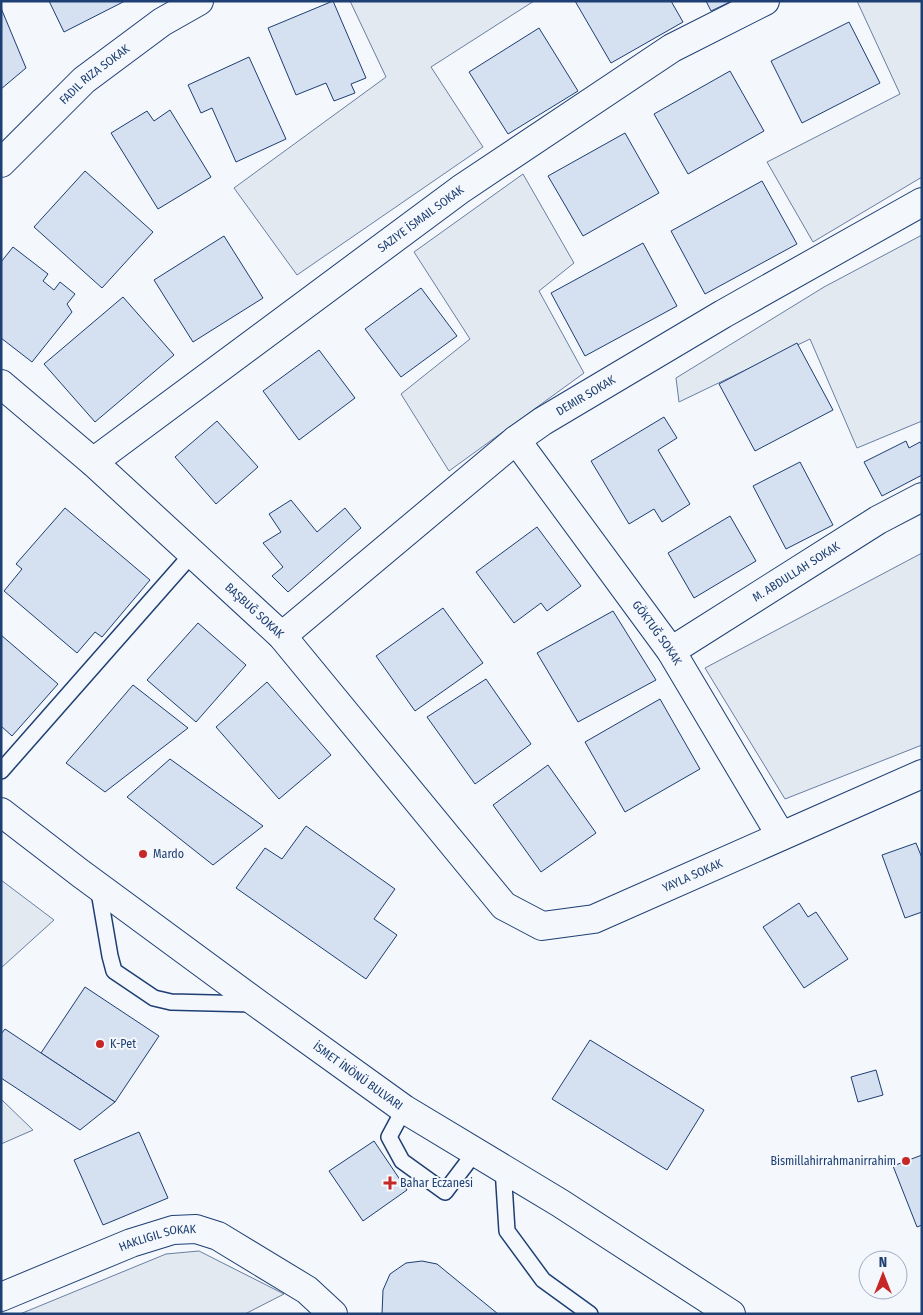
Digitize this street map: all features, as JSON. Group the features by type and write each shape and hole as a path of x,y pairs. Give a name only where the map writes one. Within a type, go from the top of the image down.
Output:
{"street":[{"path":"1,162 84,80 162,22 200,1"},
{"name":"SAZIYE İSMAIL SOKAK","path":"93,462 461,189 672,48 765,1"},
{"name":"DEMIR SOKAK","path":"282,636 516,440 543,421 723,314 922,202"},
{"name":"BAŞBUĞ SOKAK","path":"1,384 93,462 282,636 474,868"},
{"name":"GÖKTUĞ SOKAK","path":"516,440 671,650 781,836"},
{"name":"M. ABDULLAH SOKAK","path":"671,650 878,520 922,497"},
{"name":"YAYLA SOKAK","path":"474,868 504,906 542,926 594,919 922,774"},
{"path":"1,812 258,1004 404,1109 476,1151 731,1314"},
{"path":"1,1297 131,1243 173,1230 196,1229 218,1236 308,1290 333,1314"}],"lane":[{"path":"1,771 192,554"},
{"path":"97,884 114,971 154,998 171,1002 258,1004"},
{"path":"404,1109 389,1137 402,1161 445,1192 476,1151"},
{"path":"503,1168 507,1231 543,1280 590,1314"}],"shaded area":[{"path":"350,1 534,1 431,67 483,147 297,275 234,188 386,77"},
{"path":"857,1 922,1 922,177 813,242 767,162 900,94"},
{"path":"523,174 574,263 539,291 584,373 449,471 401,394 470,339 414,252"},
{"path":"922,235 922,421 857,448 810,339 679,402 676,378 824,287"},
{"path":"922,553 922,745 785,799 705,668"},
{"path":"1,880 54,920 1,968"},
{"path":"1,1099 33,1130 1,1144"},
{"path":"199,1251 284,1294 245,1314 20,1314 166,1254"}],"building":[{"path":"49,1 125,1 64,32"},
{"path":"333,1 366,78 351,84 355,93 334,101 326,83 296,95 268,28"},
{"path":"575,1 671,1 683,22 611,63"},
{"path":"706,1 732,1 711,11"},
{"path":"1,8 26,68 1,89"},
{"path":"849,22 880,83 802,123 771,61"},
{"path":"539,28 578,91 508,134 469,72"},
{"path":"249,57 286,139 236,162 212,108 201,113 188,85"},
{"path":"730,71 764,131 688,174 654,114"},
{"path":"170,110 211,177 158,209 111,133 147,111 154,121"},
{"path":"625,133 659,193 583,236 548,176"},
{"path":"85,171 153,232 102,288 34,227"},
{"path":"762,181 797,244 705,294 671,231"},
{"path":"224,236 263,298 193,342 154,280"},
{"path":"643,243 677,306 585,356 551,293"},
{"path":"13,247 48,274 43,281 54,290 60,282 75,294 67,304 72,312 32,362 1,338 1,262"},
{"path":"421,288 457,336 401,377 365,329"},
{"path":"123,297 174,355 95,422 44,364"},
{"path":"797,343 833,410 755,451 719,384"},
{"path":"319,350 355,398 299,440 263,391"},
{"path":"664,417 677,438 658,450 690,504 662,522 654,509 629,524 591,461"},
{"path":"217,421 258,467 216,504 175,457"},
{"path":"906,441 909,448 920,442 922,445 922,475 882,496 864,462"},
{"path":"800,462 833,525 786,549 753,486"},
{"path":"291,500 317,532 345,508 361,528 288,592 272,576 283,567 263,543 281,532 269,514"},
{"path":"65,508 150,580 102,637 95,632 77,653 4,591 22,569 16,564"},
{"path":"730,516 756,561 694,598 668,553"},
{"path":"537,527 581,586 547,611 541,603 514,623 476,572"},
{"path":"443,608 483,663 415,711 376,656"},
{"path":"613,611 656,680 578,722 537,653"},
{"path":"198,623 246,665 196,722 147,680"},
{"path":"1,635 58,684 12,736 1,726"},
{"path":"486,679 531,744 475,784 427,717"},
{"path":"267,682 331,755 279,799 216,727"},
{"path":"133,685 188,728 105,792 66,763"},
{"path":"660,699 700,769 625,812 585,742"},
{"path":"170,759 263,826 213,865 127,797"},
{"path":"548,765 596,833 541,872 493,805"},
{"path":"306,826 395,889 374,919 397,935 366,979 236,888 265,848 282,859"},
{"path":"916,843 922,858 922,912 905,918 882,855"},
{"path":"799,903 808,917 816,912 848,959 804,988 763,927"},
{"name":"K-Pet","path":"85,987 159,1036 115,1102 41,1053"},
{"path":"5,1029 115,1102 80,1130 1,1078 1,1034"},
{"path":"590,1040 704,1110 667,1170 552,1099"},
{"path":"876,1070 883,1095 858,1102 851,1077"},
{"path":"139,1132 168,1198 103,1225 74,1160"},
{"path":"374,1141 407,1190 363,1221 329,1171"},
{"path":"922,1155 922,1225 917,1227 893,1166"},
{"path":"422,1261 437,1264 498,1314 382,1314 383,1290 390,1274 406,1263"}],"place":[{"name":"Mardo","path":"143,854"},
{"name":"K-Pet","path":"100,1044"},
{"name":"Bismillahirrahmanirrahim","path":"906,1161"},
{"name":"Bahar Eczanesi","path":"390,1183"}]}
